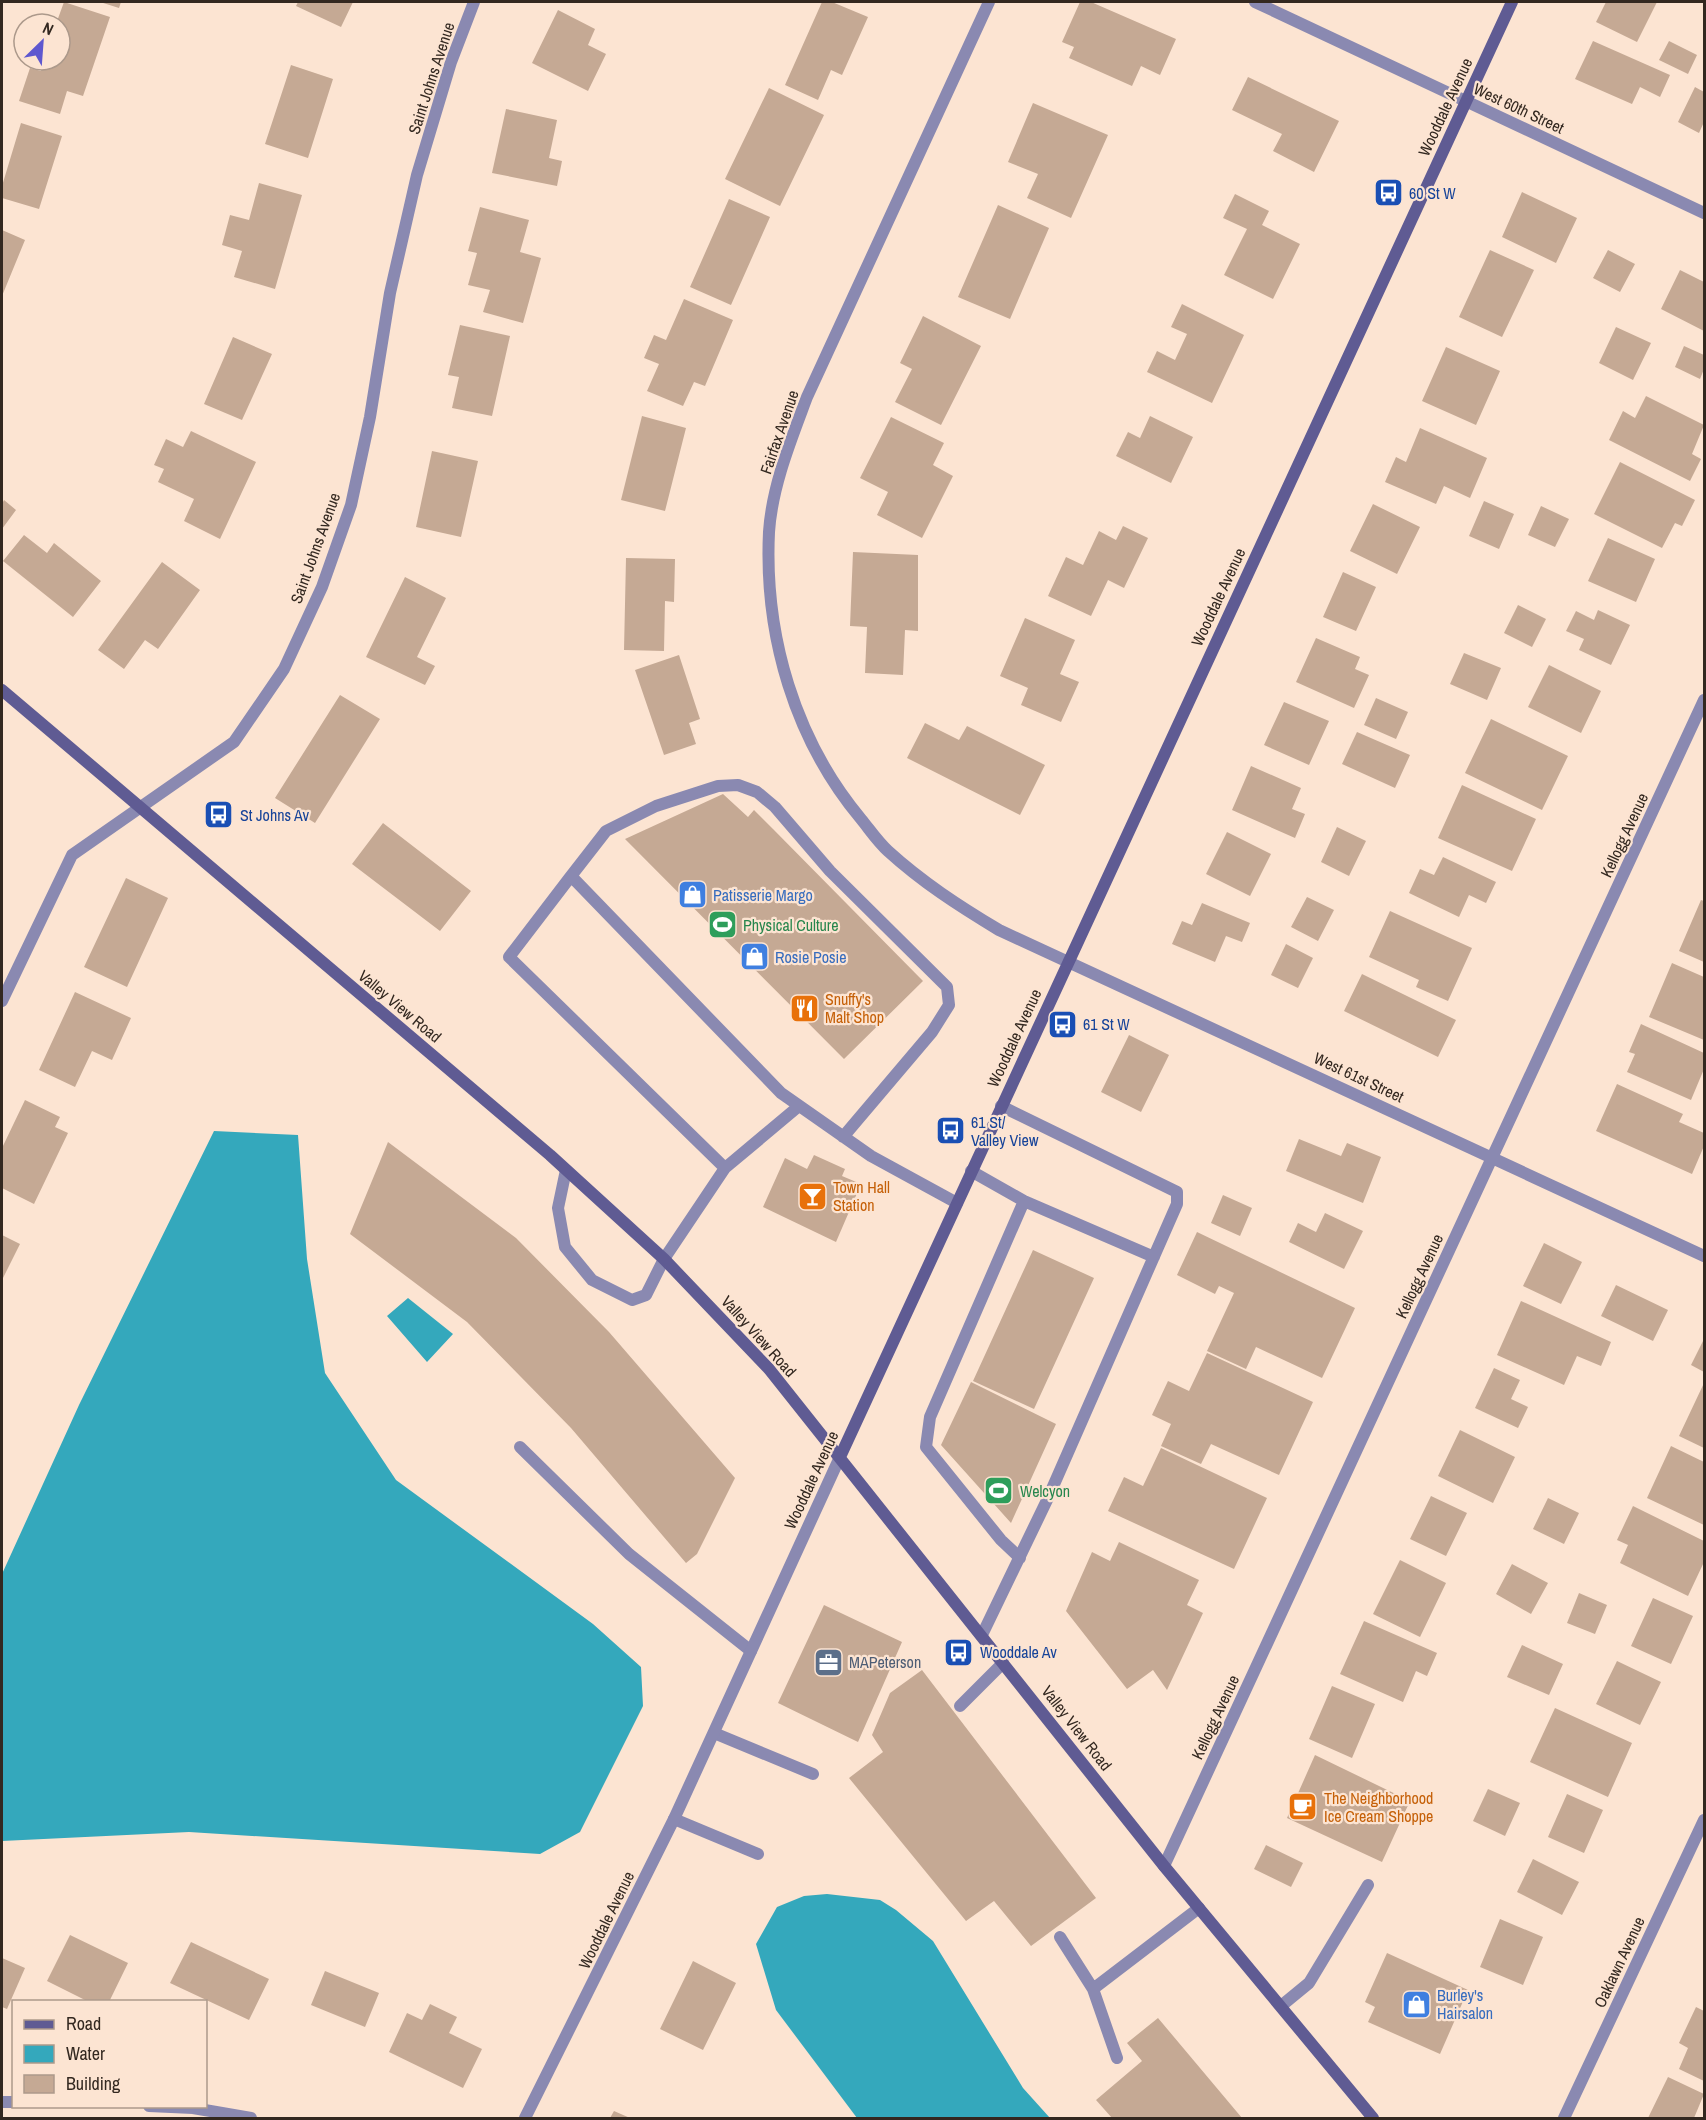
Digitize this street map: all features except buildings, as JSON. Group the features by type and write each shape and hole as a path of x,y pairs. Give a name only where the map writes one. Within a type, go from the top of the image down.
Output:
{"street":[{"name":"Saint Johns Avenue","path":"2,1001 72,855 234,742 284,669 322,587 351,505 370,417 390,292 417,175 451,62 474,2"},
{"name":"Fairfax Avenue","path":"989,2 807,397 783,462 769,531 771,602 783,669 806,734 840,794 886,849 938,893 999,930"},
{"name":"West 60th Street","path":"1255,2 1704,213"},
{"name":"Wooddale Avenue","path":"525,2118 674,1819 1512,2"},
{"name":"Valley View Road","path":"2,690 566,1170 664,1259 769,1369 1164,1866 1373,2118"},
{"name":"Kellogg Avenue","path":"1164,1866 1704,700"},
{"path":"725,1168 509,957 606,831 656,806 718,786 738,785 757,792 775,807 830,871 947,987 949,1005 932,1032 843,1137"},
{"path":"571,876 781,1093 871,1156 957,1203"},
{"name":"West 61st Street","path":"999,930 1069,960 1704,1256"},
{"path":"566,1170 558,1208 565,1247 592,1280 632,1300 646,1295 664,1259 725,1168 799,1106"},
{"path":"982,1635 1020,1557 1177,1204 1177,1192 1001,1106"},
{"path":"971,1171 1024,1201 1154,1257"},
{"path":"1020,1557 1001,1540 927,1447 930,1418 1024,1201"},
{"path":"520,1447 629,1554 751,1652"},
{"path":"960,1706 1003,1663"},
{"path":"714,1733 813,1774"},
{"path":"674,1819 758,1854"},
{"name":"Oaklawn Avenue","path":"1564,2118 1704,1820"},
{"path":"1281,2006 1309,1983 1368,1885"},
{"path":"1093,1989 1199,1908"},
{"path":"1060,1937 1093,1989 1117,2058"},
{"path":"193,2108 251,2118"}],"water":[{"path":"214,1131 298,1135 307,1259 325,1373 396,1480 593,1624 641,1667 643,1706 580,1832 540,1854 189,1832 2,1841 2,1574 79,1405"},
{"path":"408,1298 453,1334 427,1362 387,1316"},
{"path":"827,1894 880,1900 896,1910 933,1941 1023,2088 1050,2118 857,2118 776,2010 756,1944 777,1907 804,1896"}],"place":[{"name":"60 St W","path":"1388,193"},
{"name":"St Johns Av","path":"219,815"},
{"name":"Patisserie Margo","path":"692,895"},
{"name":"Physical Culture","path":"722,925"},
{"name":"Rosie Posie","path":"754,957"},
{"name":"Snuffy's Malt Shop","path":"804,1008"},
{"name":"61 St W","path":"1062,1024"},
{"name":"61 St/ Valley View","path":"950,1131"},
{"name":"Town Hall Station","path":"812,1196"},
{"name":"Welcyon","path":"999,1491"},
{"name":"Wooddale Av","path":"959,1652"},
{"name":"MAPeterson","path":"828,1662"},
{"name":"The Neighborhood Ice Cream Shoppe","path":"1303,1807"},
{"name":"Burley's Hairsalon","path":"1416,2004"}]}
